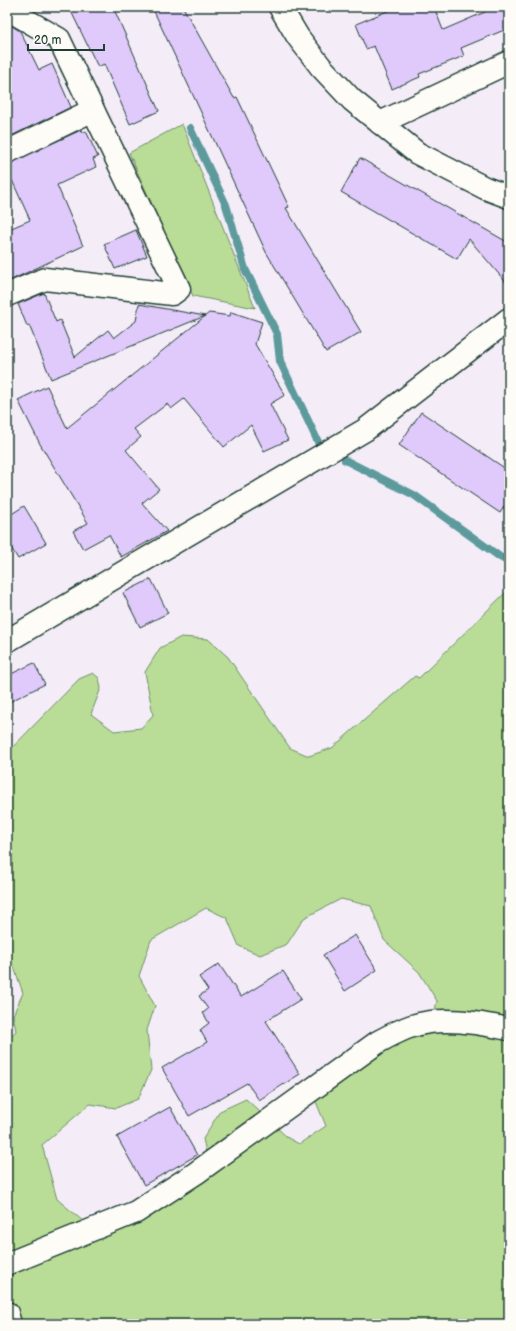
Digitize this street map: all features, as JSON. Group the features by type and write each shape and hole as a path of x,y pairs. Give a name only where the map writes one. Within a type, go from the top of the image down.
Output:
{"street":[{"path":"280,7 298,37 321,67 352,100 417,153 485,188 509,197"},
{"path":"7,10 59,39 179,289 172,294 45,279 7,295"},
{"path":"380,123 509,62"},
{"path":"7,152 93,110"},
{"path":"7,641 365,430 509,319"},
{"path":"7,1264 136,1212 196,1173 378,1042 392,1035 412,1026 438,1021 485,1024 509,1029"},
{"path":"7,1313 10,1324"}],"green space":[{"path":"182,124 255,308 193,296 129,153"},
{"path":"509,589 509,1324 7,1324 7,1040 16,1031 13,1015 23,993 14,967 7,965 7,753 79,679 93,673 99,678 101,688 91,714 114,731 141,728 153,715 145,672 160,648 181,637 208,639 228,657 290,748 309,756 332,748 415,676 419,678","holes":["341,899 371,906 384,940 419,972 437,1001 430,1033 389,1045 314,1097 326,1126 299,1144 288,1138 246,1099 220,1111 203,1139 211,1174 133,1227 84,1222 57,1199 42,1145 90,1104 116,1108 138,1099 151,1070 147,1030 155,1006 139,976 151,940 206,908 227,918 239,946 260,955 287,944 304,918"]}],"building":[{"path":"69,7 113,7 159,111 130,124 104,64 98,67"},
{"path":"152,7 183,7 234,98 237,97 289,207 286,208 361,332 326,352 266,252"},
{"path":"397,7 434,7 443,30 485,12 483,7 509,7 509,28 461,48 464,56 419,74 420,77 392,89 374,46 366,49 356,24"},
{"path":"7,23 20,31 39,70 52,64 71,107 7,138"},
{"path":"81,130 82,133 86,131 98,157 93,159 96,167 57,185 83,246 9,281 7,276 7,230 30,220 7,169 7,164"},
{"path":"360,158 509,243 509,286 469,239 457,259 341,192"},
{"path":"136,230 147,256 115,269 104,244"},
{"path":"44,293 56,322 60,320 75,357 108,330 114,338 136,321 139,304 205,316 51,379 29,325 27,326 18,304"},
{"path":"231,312 262,322 255,344 285,395 270,404 288,440 264,451 251,425 224,447 184,399 171,409 167,404 134,429 141,437 126,450 159,489 142,503 167,531 121,557 109,535 83,549 73,531 88,523 40,444 18,400 47,386 67,428 209,313 230,316"},
{"path":"421,412 509,471 509,499 500,513 399,445"},
{"path":"24,506 46,543 18,559 7,541 7,517"},
{"path":"151,579 168,613 140,627 123,593"},
{"path":"34,663 45,684 7,703 7,676"},
{"path":"355,935 377,970 345,991 323,955"},
{"path":"219,964 241,997 283,971 301,999 266,1021 300,1074 259,1100 247,1083 189,1116 162,1068 207,1042 200,1030 209,1023 203,1013 208,1009 199,996 208,990 199,977"},
{"path":"170,1107 197,1155 144,1185 117,1137"}],"waterway":[{"path":"190,128 226,205 245,269 277,334 280,361 319,444"},
{"path":"345,460 414,495 509,562"}]}
